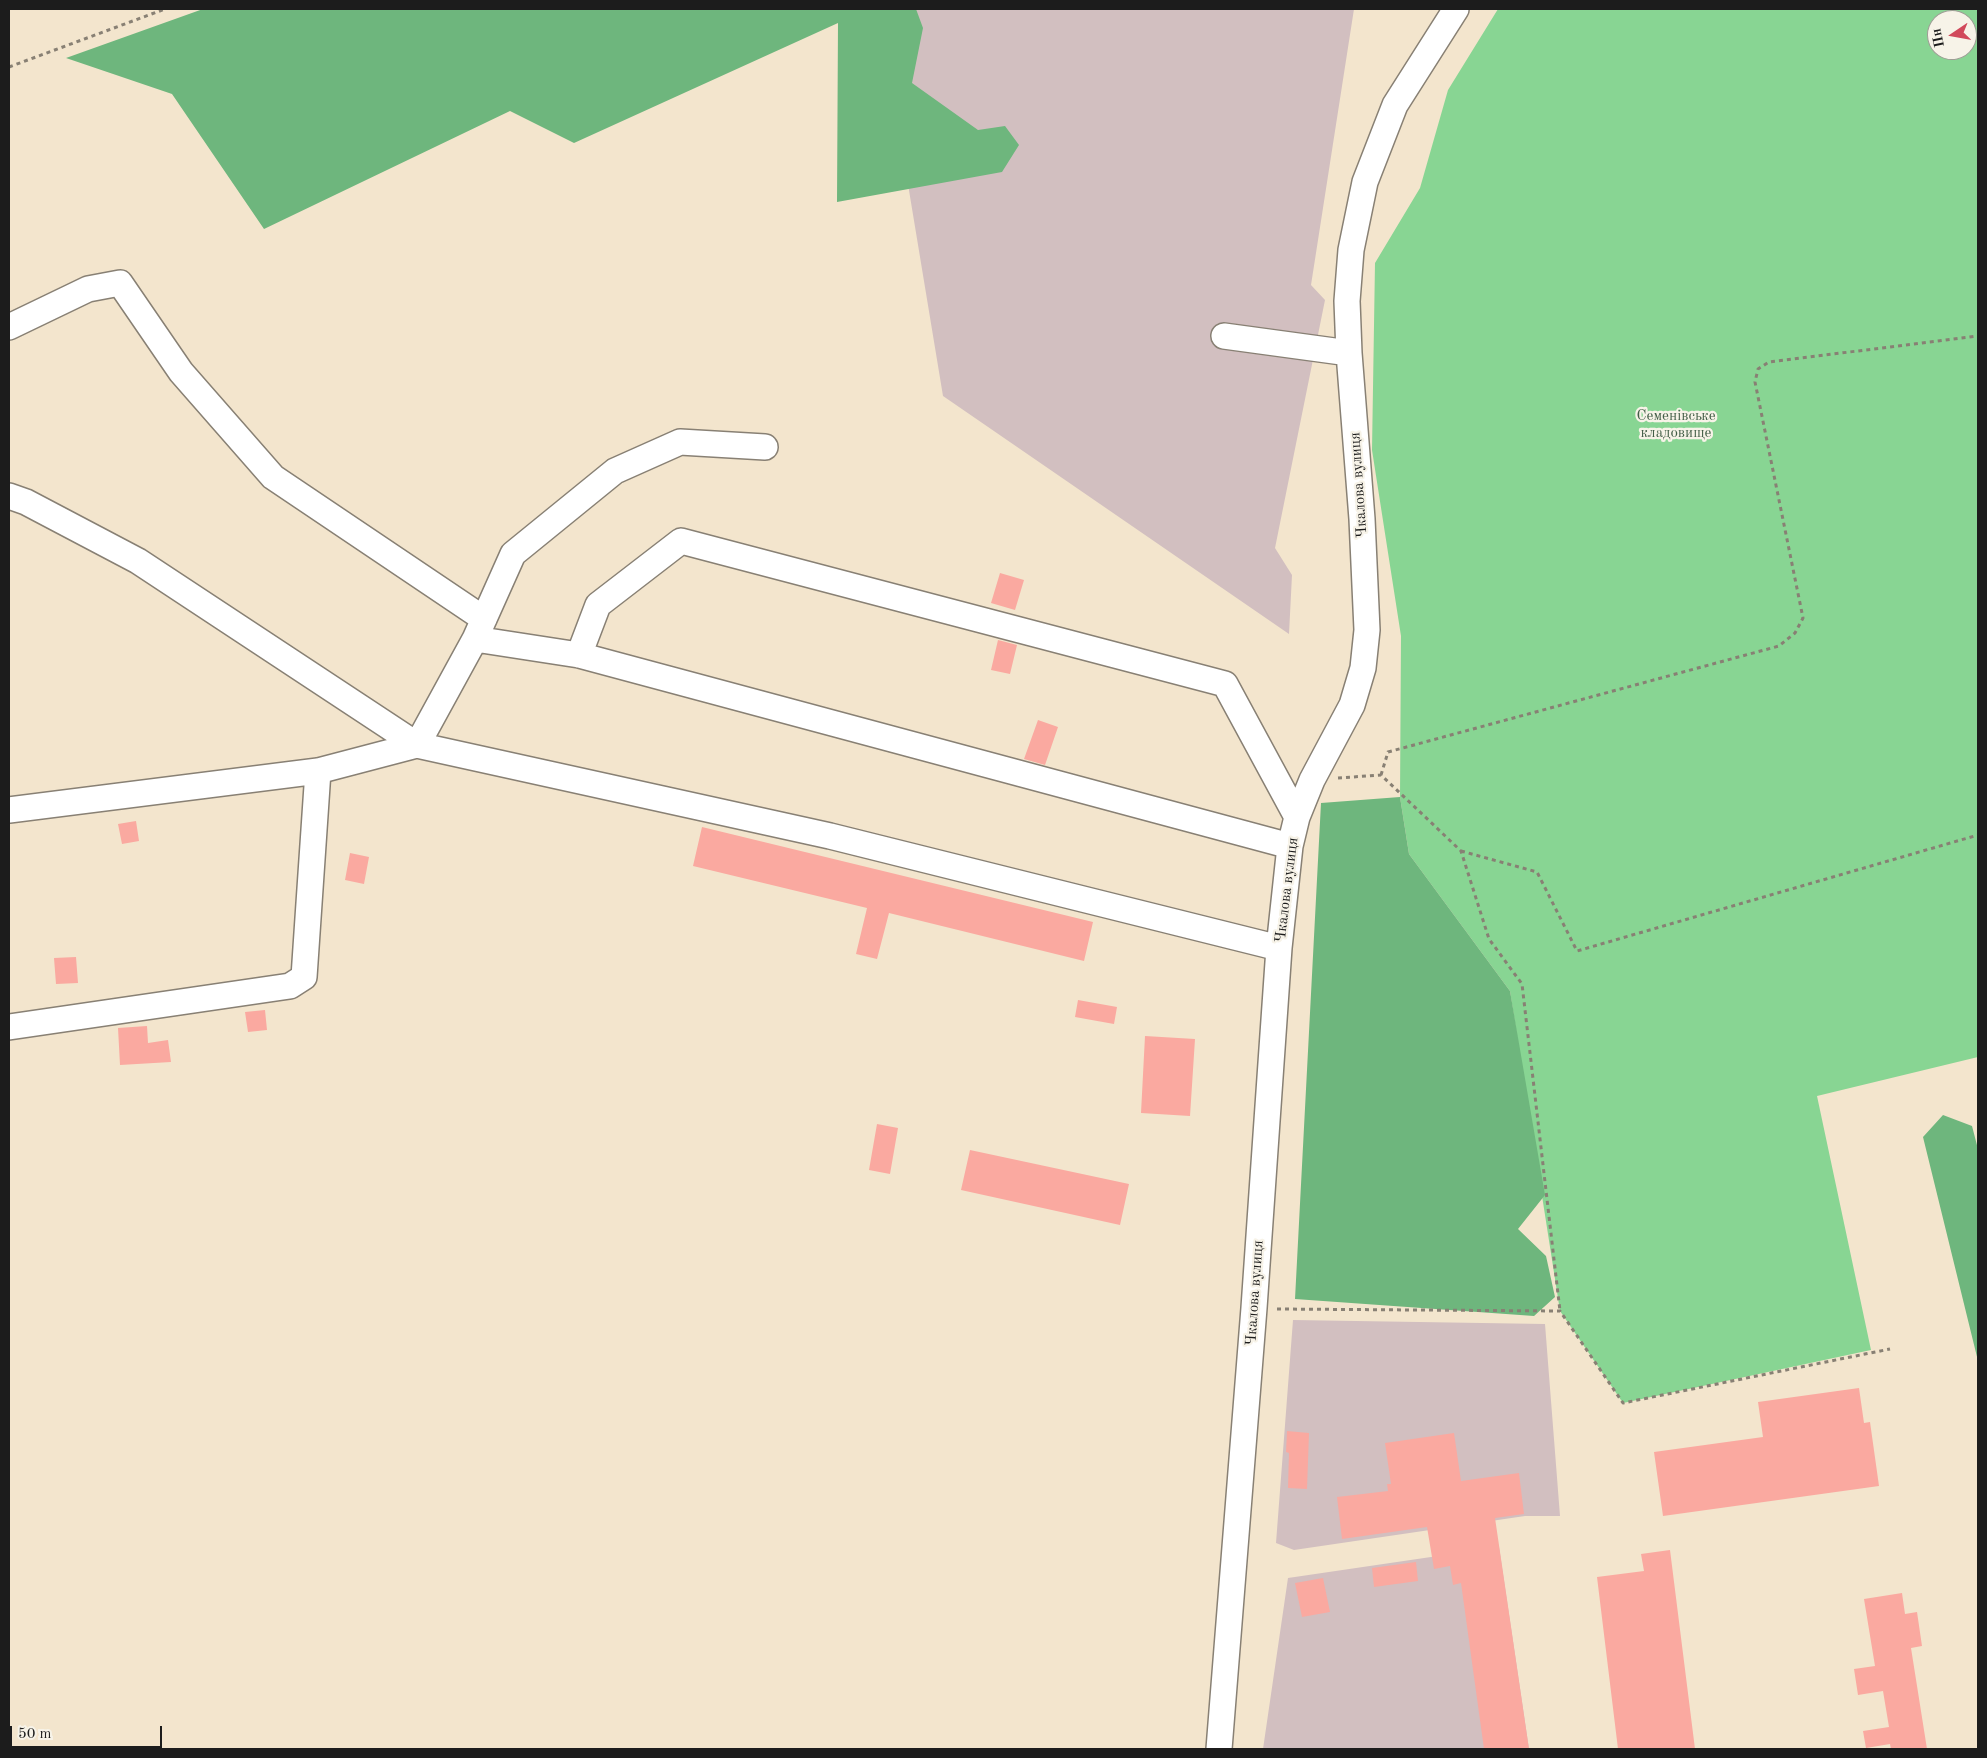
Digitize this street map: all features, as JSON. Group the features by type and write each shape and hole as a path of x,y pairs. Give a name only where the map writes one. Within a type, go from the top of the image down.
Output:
{"street":[{"name":"Чкалова вулиця","path":"1219,1749 1280,948 1290,846 1297,817 1312,780 1352,705 1363,668 1367,630 1362,519 1348,353 1346,301 1351,250 1365,182 1395,105 1456,9"},
{"path":"9,327 88,289 120,283 181,372 273,477 480,629 1290,846"},
{"path":"1224,336 1348,353"},
{"path":"9,810 318,771 417,745 480,629 513,554 615,471 680,442 765,447"},
{"path":"9,496 26,502 138,561 417,745 830,836 1280,948"},
{"path":"579,655 598,605 681,542 1225,684 1297,817"},
{"path":"9,1027 290,986 304,977 318,771"}],"path":[{"path":"9,67 165,9"},
{"path":"1381,775 1388,752 1779,646 1795,633 1802,618 1754,382 1758,369 1769,362 1978,336"},
{"path":"1312,780 1381,775 1461,851 1537,872 1577,950 1978,835"},
{"path":"1461,851 1489,939 1522,984 1560,1312 1623,1403 1890,1349"},
{"path":"1254,1308 1560,1312"}],"shaded area":[{"path":"879,9 1354,9 1311,285 1325,300 1275,548 1292,575 1289,634 943,396"},
{"path":"1293,1320 1545,1324 1560,1516 1525,1516 1294,1550 1276,1543"},
{"path":"1499,1547 1529,1749 1263,1749 1288,1578"}],"green space":[{"path":"203,9 916,9 923,28 912,83 978,130 1005,126 1019,145 1002,172 837,202 838,23 574,143 510,111 264,229 172,94 66,58"},
{"name":"Семенівське кладовище","path":"1498,9 1978,9 1978,1057 1817,1096 1871,1350 1623,1403 1560,1311 1510,991 1409,854 1400,797 1401,636 1372,450 1375,263 1420,188 1448,90"},
{"path":"1400,797 1409,854 1510,991 1545,1195 1518,1229 1546,1256 1555,1297 1534,1316 1295,1299 1321,803"},
{"path":"1943,1115 1972,1126 1978,1149 1978,1361 1923,1137"}],"building":[{"path":"1000,573 1024,580 1015,610 991,603"},
{"path":"998,640 1017,645 1010,674 991,670"},
{"path":"1038,720 1058,727 1045,765 1024,759"},
{"path":"136,821 139,841 122,844 118,824"},
{"path":"702,827 1093,922 1084,961 889,913 877,959 856,954 867,908 693,866"},
{"path":"350,853 369,857 364,884 345,880"},
{"path":"76,957 78,983 56,984 54,958"},
{"path":"1078,1000 1117,1007 1114,1024 1075,1017"},
{"path":"265,1010 267,1030 248,1032 245,1012"},
{"path":"147,1026 148,1043 168,1040 171,1062 120,1065 118,1028"},
{"path":"1145,1036 1195,1039 1190,1116 1141,1113"},
{"path":"877,1124 898,1128 890,1174 869,1170"},
{"path":"970,1150 1129,1184 1120,1225 961,1190"},
{"path":"1859,1388 1864,1423 1870,1422 1879,1486 1663,1516 1654,1452 1763,1437 1758,1402"},
{"path":"1287,1431 1309,1433 1307,1489 1288,1488 1289,1453 1286,1452"},
{"path":"1454,1433 1461,1481 1519,1473 1524,1514 1495,1518 1529,1749 1484,1749 1461,1583 1453,1585 1450,1566 1434,1569 1427,1527 1342,1539 1337,1497 1388,1491 1387,1484 1391,1484 1385,1443"},
{"path":"1670,1550 1695,1749 1618,1749 1597,1577 1644,1571 1641,1554"},
{"path":"1416,1562 1418,1581 1374,1587 1372,1568"},
{"path":"1323,1578 1330,1612 1302,1617 1295,1583"},
{"path":"1902,1593 1905,1614 1917,1612 1922,1646 1911,1648 1927,1749 1891,1749 1890,1744 1866,1748 1863,1731 1889,1727 1883,1691 1858,1695 1854,1669 1875,1666 1864,1599"}]}
